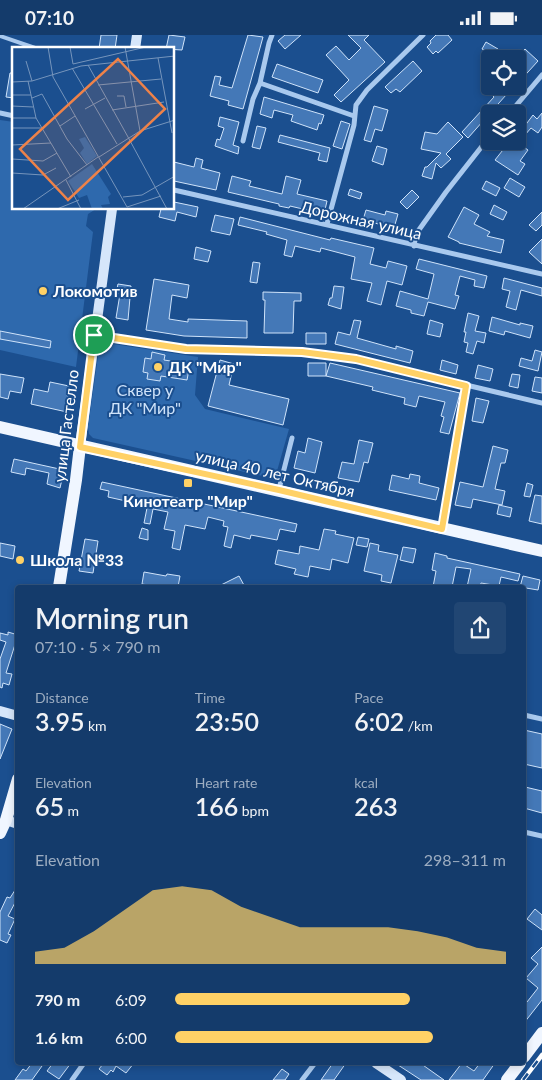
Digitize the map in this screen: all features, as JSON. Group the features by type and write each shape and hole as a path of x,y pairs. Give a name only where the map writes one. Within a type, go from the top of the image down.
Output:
{"main road":[{"name":"улица 40 лет Октября","path":"0,427 80,447 279,490 542,551"},
{"name":"улица Гастелло","path":"59,585 80,447"},
{"path":"5,825 15,790"},
{"path":"526,1054 542,1033"},
{"path":"506,1080 518,1065"}],"street":[{"path":"243,141 272,35"},
{"path":"327,224 354,125 356,105 367,90 423,35"},
{"path":"517,105 542,75"},
{"path":"260,83 354,116"},
{"path":"414,246 416,234 481,147"},
{"name":"Дорожная улица","path":"175,190 327,224 414,246 542,273"},
{"name":"улица Гастелло","path":"80,447 112,210"},
{"path":"94,335 186,349 302,352 356,359 542,403"},
{"path":"442,529 466,386"},
{"path":"279,490 292,438"},
{"path":"0,711 15,715"},
{"path":"526,715 542,719"},
{"path":"526,832 542,836"},
{"path":"72,1080 83,1065"},
{"path":"302,1080 313,1065"},
{"path":"379,1065 401,1080"}],"lane":[{"path":"3,36 33,47"}],"green space":[{"name":"Локомотив","path":"0,120 12,122 12,210 94,210 88,214 86,226 93,232 76,367 0,350"},
{"name":"Сквер у ДК \"Мир\"","path":"100,342 198,357 195,395 205,409 289,429 277,471 274,475 267,477 93,438 89,434 88,427"}],"building":[{"path":"101,35 117,35 115,47 99,47"},
{"path":"169,35 185,37 182,50 175,50 175,47 166,47"},
{"path":"248,35 263,37 243,109 228,105 229,101 210,96 215,76 221,77 219,85 232,88"},
{"path":"285,35 301,35 285,49 278,41"},
{"path":"348,35 369,35 364,40 385,62 341,102 334,95 349,80 326,55 336,46 349,60 361,48"},
{"path":"436,35 448,35 452,40 438,53 436,51 433,54 427,47"},
{"path":"486,42 498,49 484,50 482,49"},
{"path":"525,49 538,61 526,74 526,50"},
{"path":"413,61 422,71 400,92 396,89 391,93 385,87"},
{"path":"277,64 323,80 318,93 272,77"},
{"path":"10,73 12,73 12,98 6,97"},
{"path":"492,95 506,95 497,105 487,105 494,97"},
{"path":"264,97 324,115 321,124 319,123 317,130 291,121 293,115 274,110 272,118 260,114"},
{"path":"374,106 388,110 382,131 375,129 371,142 364,140"},
{"path":"481,111 481,123 468,138 462,132"},
{"path":"542,113 542,127 538,133 531,128 526,134 526,124 533,115 537,119"},
{"path":"220,117 239,122 233,145 239,147 238,154 215,146 217,139 220,140 224,128 218,126"},
{"path":"341,121 350,124 342,149 333,146"},
{"path":"448,122 463,137 446,154 451,159 441,168 436,163 432,179 422,176 425,167 441,153 421,149 425,132 437,134"},
{"path":"257,126 266,128 260,149 252,147"},
{"path":"280,135 330,148 327,162 318,160 320,153 278,142"},
{"path":"377,146 387,149 383,165 372,161"},
{"path":"503,150 528,150 520,161 525,164 518,175 495,160"},
{"path":"196,158 203,160 201,168 220,173 216,190 175,181 175,162 194,167"},
{"path":"232,176 251,181 249,186 282,194 286,176 301,180 297,194 327,201 324,214 290,206 289,208 279,206 279,204 228,192"},
{"path":"510,178 525,187 519,197 504,188"},
{"path":"486,181 500,188 496,196 482,189"},
{"path":"350,189 362,193 360,199 348,195"},
{"path":"412,190 419,197 407,209 400,202"},
{"path":"175,202 198,207 196,217 177,212 175,221 159,217 161,210 175,210"},
{"path":"494,205 507,212 503,220 490,214"},
{"path":"464,207 479,215 474,224 490,232 487,236 504,240 501,253 459,243 448,237"},
{"path":"366,210 385,215 386,211 398,214 394,228 363,220"},
{"path":"542,212 542,225 536,231 529,225"},
{"path":"215,215 234,219 230,235 211,231"},
{"path":"240,217 330,240 331,238 374,248 370,264 386,268 388,261 407,266 402,285 387,281 381,305 367,301 372,283 351,279 355,257 321,248 320,252 295,246 292,257 284,255 287,240 266,234 267,232 238,225"},
{"path":"542,239 542,264 529,252"},
{"path":"196,247 211,251 208,262 194,259"},
{"path":"419,259 487,276 484,288 474,286 475,280 460,276 455,295 459,296 455,309 428,302 424,316 411,313 411,310 396,306 400,291 428,299 434,274 416,269"},
{"path":"253,262 260,263 257,283 250,282"},
{"path":"504,278 542,288 542,296 521,290 516,310 506,307 510,291 502,289"},
{"path":"154,279 189,285 187,298 172,295 169,319 188,322 188,319 247,321 247,338 184,336 146,330"},
{"path":"118,284 131,286 128,320 116,318 120,294 116,293"},
{"path":"334,286 344,287 341,309 328,305 330,298 332,298"},
{"path":"263,292 301,293 301,301 294,301 293,333 264,333 265,300 263,300"},
{"path":"468,313 479,316 475,331 486,333 484,343 477,341 473,354 466,352 468,343 464,342"},
{"path":"492,317 520,325 520,323 533,326 530,338 505,331 504,335 489,331"},
{"path":"354,320 361,321 357,338 396,349 396,346 413,351 410,363 335,344 338,332 350,335"},
{"path":"430,320 443,324 440,337 427,334"},
{"path":"0,331 51,341 50,348 0,339"},
{"path":"306,333 326,333 326,344 306,344"},
{"path":"535,350 542,352 538,371 519,366 521,358 532,361"},
{"path":"152,352 165,355 164,360 190,364 187,380 161,376 160,381 147,379 148,373 143,372 145,358 151,359"},
{"path":"220,360 234,364 229,385 289,399 283,425 208,406"},
{"path":"442,360 458,365 456,374 440,370"},
{"path":"308,363 326,363 326,376 308,376"},
{"path":"330,363 460,393 449,434 440,432 444,417 441,416 445,402 419,396 416,407 404,404 405,398 372,390 373,387 326,376"},
{"path":"478,365 493,369 490,381 475,378"},
{"path":"0,374 24,378 21,393 10,391 8,399 0,397"},
{"path":"512,374 520,375 518,388 509,386"},
{"path":"535,377 542,378 542,393 532,391"},
{"path":"50,382 69,386 67,396 70,396 67,412 31,404 34,389 48,392"},
{"path":"476,398 489,401 483,423 472,421"},
{"path":"308,438 322,442 315,473 294,468 298,451 305,453"},
{"path":"359,440 373,443 368,463 364,462 359,482 338,478 342,462 354,464"},
{"path":"493,446 508,450 505,463 501,463 495,489 505,491 502,505 473,499 471,508 455,505 460,482 483,487"},
{"path":"14,459 64,470 60,488 47,484 49,473 26,468 25,475 11,472"},
{"path":"410,474 420,476 419,483 439,488 436,500 389,490 392,475 409,479"},
{"path":"102,482 297,524 295,532 280,529 277,540 251,535 250,539 234,535 231,548 224,546 228,527 223,526 224,521 208,517 205,529 185,525 180,550 172,548 175,531 164,529 168,512 153,509 150,524 144,523 147,508 135,506 135,503 108,497 109,491 100,489"},
{"path":"527,483 533,485 530,497 524,496"},
{"path":"535,495 542,496 542,524 529,521"},
{"path":"499,505 512,508 510,517 497,514"},
{"path":"142,528 148,530 148,540 139,538"},
{"path":"324,529 336,531 335,534 354,538 348,563 332,559 330,570 310,566 308,577 294,574 296,569 275,564 278,550 299,554 300,546 319,550"},
{"path":"358,537 369,539 367,547 356,545"},
{"path":"85,539 98,541 93,573 79,571"},
{"path":"0,543 15,546 13,559 0,556"},
{"path":"370,543 379,545 378,551 398,555 391,583 381,581 382,575 364,571"},
{"path":"403,547 416,549 413,563 400,560"},
{"path":"435,553 447,556 447,558 520,574 518,581 501,577 499,585 481,583 480,585 467,585 471,569 456,567 452,585 433,585 436,571 432,570"},
{"path":"144,572 166,576 167,574 180,576 178,585 142,584"},
{"path":"239,576 244,585 221,585"},
{"path":"523,576 540,580 538,590 526,588 526,585 521,585"},
{"path":"8,632 15,634 15,644 6,673 12,674 9,685 3,683 2,688 0,687 0,659 6,642 0,640 0,633 8,635"},
{"path":"0,724 12,729 0,759"},
{"path":"526,730 542,734 542,768 526,764"},
{"path":"526,787 542,791 542,813 526,809"},
{"path":"15,890 15,903 8,916 15,919 8,934 11,935 7,943 0,940 0,912 7,897 10,898"},
{"path":"535,909 542,915 542,930 527,919"},
{"path":"542,947 542,1000 526,1020 526,1001 538,988 526,978 538,964 531,958"},
{"path":"30,1065 42,1066 32,1080 15,1080 23,1069 26,1071"},
{"path":"52,1065 70,1065 59,1079 47,1071"},
{"path":"102,1065 132,1065 126,1073 116,1066 113,1072 111,1070 107,1075 99,1069"},
{"path":"332,1065 345,1065 334,1080 321,1080"},
{"path":"398,1065 423,1065 444,1080 421,1080"},
{"path":"460,1065 465,1065 474,1071 478,1065 494,1065 483,1080 449,1080"},
{"path":"282,1069 289,1074 285,1080 273,1080"}],"railway":[{"path":"523,1080 542,1055"}],"place":[{"name":"Локомотив","path":"43,291"},
{"name":"ДК \"Мир\"","path":"158,367"},
{"name":"Кинотеатр \"Мир\"","path":"188,483"},
{"name":"Школа №33","path":"20,560"}],"route":[{"path":"94,335 186,349 302,352 356,359 466,386 442,529 279,490 80,447 94,335"}]}
